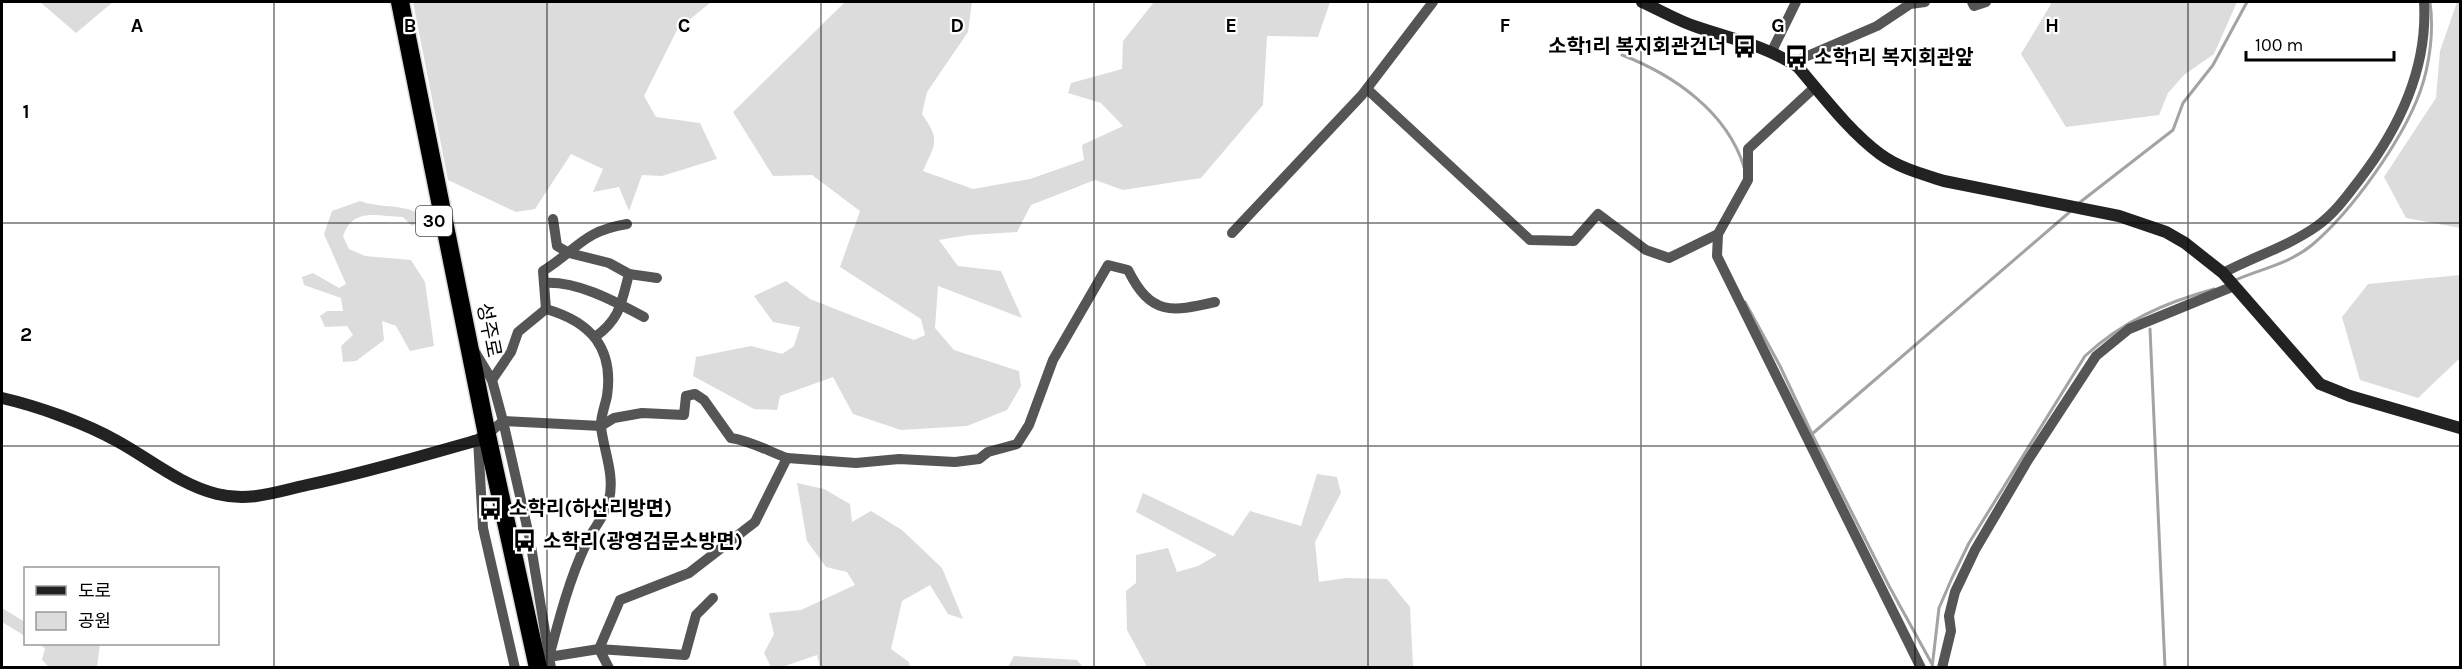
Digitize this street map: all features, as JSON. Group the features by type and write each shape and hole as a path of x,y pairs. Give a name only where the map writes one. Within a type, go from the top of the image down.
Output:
{"highway":[{"name":"성주로","path":"397,2 406,24 469,344 483,437"},
{"name":"성주로","path":"397,2 483,437 540,664"}],"street":[{"path":"1232,233 1367,89 1433,2"},
{"path":"1642,2 1695,26 1772,51 1786,59 1798,67 1862,138 1898,164 1944,181 2119,216 2166,232 2185,243 2228,279 2320,384 2350,396 2460,428"},
{"path":"1772,51 1797,2"},
{"path":"1786,59 1798,60 1877,26 1910,4 1925,2"},
{"path":"1972,2 1974,6 1986,2"},
{"path":"1942,668 1951,631 1949,616 1954,592 2028,460 2096,356 2129,329 2228,279 2315,228 2343,202 2393,130 2412,93 2422,41 2424,2"},
{"path":"1815,87 1748,149 1748,180 1718,234 1717,256 1921,668"},
{"path":"1367,89 1530,240 1574,241 1598,214 1646,250 1669,258 1718,234"},
{"path":"553,219 557,246 569,253 609,263 629,274 657,278"},
{"path":"546,309 543,272 587,236 602,228 627,224"},
{"path":"2,398 57,416 116,440 188,484 217,494 246,498 272,495 348,477 483,437 502,421 601,426 614,417 642,413 684,415 686,396 695,394 704,400 731,438 749,441 759,448 787,458 815,458 856,463 899,459 955,462 979,459 988,452 1017,444 1029,425 1053,360 1108,265 1128,270 1133,279 1155,303 1169,311 1215,302"},
{"path":"595,337 613,324 629,274"},
{"path":"544,283 563,282 621,304 644,317"},
{"path":"492,380 507,359 518,332 546,309"},
{"path":"540,664 587,541 601,521 609,499 608,460 601,426 609,372 595,337 581,322 546,309"},
{"path":"469,344 492,380 530,540 540,664"},
{"path":"483,437 483,528 515,668"},
{"path":"599,650 620,600 689,573 755,522 787,458"},
{"path":"540,664 599,650 685,656 696,615 713,598"},
{"path":"599,650 609,668"}],"green space":[{"path":"40,2 113,2 76,33"},
{"path":"413,2 711,2 677,30 644,96 656,117 700,123 717,159 662,176 642,175 629,211 619,187 593,192 603,169 571,154 535,209 516,212 448,180"},
{"path":"845,2 972,2 968,32 927,92 922,114 934,137 933,148 923,171 973,189 1030,179 1084,160 1082,145 1123,126 1101,103 1068,93 1071,83 1122,69 1123,41 1154,2 1330,2 1318,37 1267,36 1263,105 1201,178 1123,190 1095,180 1031,205 1017,232 969,235 939,240 958,266 1001,271 1022,318 938,286 935,328 954,350 1019,371 1021,386 1007,410 967,426 901,430 853,414 833,377 780,396 777,410 754,409 693,376 696,357 751,346 782,354 794,346 800,327 773,322 754,296 786,281 810,299 914,340 925,335 921,319 840,267 860,211 812,175 773,176 733,112"},
{"path":"2049,2 2237,2 2214,54 2184,75 2168,93 2159,115 2066,127 2021,54 2051,4"},
{"path":"2457,2 2460,2 2460,228 2406,218 2384,177 2436,98 2440,51"},
{"path":"360,201 416,212 419,222 412,226 403,217 367,215 360,217 347,227 343,236 349,249 365,256 411,260 425,282 434,346 410,351 396,326 382,321 384,340 356,361 343,362 341,346 353,335 347,326 325,327 320,316 327,311 343,311 341,298 304,285 302,277 313,273 339,288 346,284 324,234 332,211"},
{"path":"2460,275 2460,358 2418,398 2360,380 2342,317 2368,284"},
{"path":"1317,474 1337,477 1341,493 1315,542 1319,582 1345,578 1387,579 1410,607 1413,667 1147,667 1127,630 1126,591 1136,583 1136,555 1168,548 1177,572 1198,566 1217,555 1136,512 1143,493 1233,536 1250,511 1301,526"},
{"path":"797,483 824,489 850,504 852,522 871,511 902,530 942,568 963,619 948,614 930,585 902,601 891,649 909,662 910,667 820,667 817,655 782,667 771,667 764,653 774,634 769,613 801,610 855,585 847,572 826,567 807,541"},
{"path":"2,608 24,621 24,635 2,622"},
{"path":"40,645 100,645 97,667 49,667 42,660 45,648"},
{"path":"1014,656 1077,660 1083,667 1008,667"}],"waterway":[{"path":"2079,203 2173,130 2183,103 2213,65 2247,2"},
{"path":"2233,281 2284,262 2303,252 2343,214 2374,174 2401,132 2420,92 2430,47 2432,24 2430,2"},
{"path":"1622,55 1661,73 1696,98 1725,129 1744,167"},
{"path":"1932,664 1889,586 1812,434 2072,210"},
{"path":"1932,668 1939,608 1969,543 2085,356 2129,323 2178,300 2214,289"},
{"path":"1745,302 1780,366 1812,434"},
{"path":"2150,329 2165,668"}],"place":[{"name":"소학1리 복지회관건너","path":"1744,46"},
{"name":"소학1리 복지회관앞","path":"1796,57"},
{"name":"소학리(하산리방면)","path":"491,508"},
{"name":"소학리(광영검문소방면)","path":"525,541"}]}
